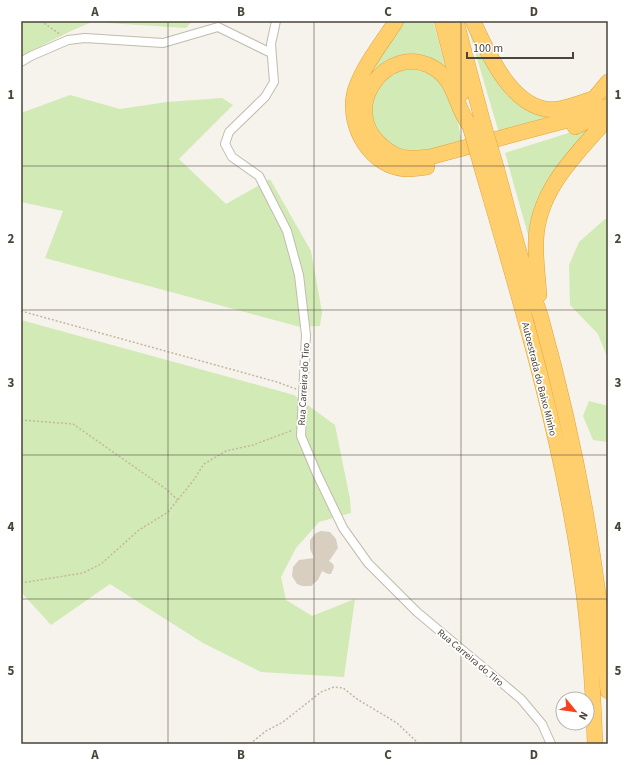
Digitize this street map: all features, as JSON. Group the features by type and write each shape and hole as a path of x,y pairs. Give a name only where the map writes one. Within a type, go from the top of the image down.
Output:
{"highway":[{"path":"396,21 362,75 354,95 353,117 358,134 368,148 384,162 405,169 432,167 566,131 585,122 608,106"},
{"name":"Autoestrada do Baixo Minho","path":"442,21 490,171 541,317 566,415 591,538 600,598 608,692"},
{"name":"Autoestrada do Baixo Minho","path":"456,21 476,125"},
{"path":"473,21 507,84 522,98 537,107 558,109 594,98"},
{"path":"476,125 463,118 454,92 447,79 433,68 418,62 403,63 386,68 374,82 365,100 364,115 367,129 375,141 389,152 408,158 430,157 564,121 582,113 608,82"},
{"path":"541,317 536,239 541,210 552,186 564,168 608,118"},
{"name":"Autoestrada do Baixo Minho","path":"490,171 570,506 580,567 587,625 595,744"}],"street":[{"name":"Rua Carreira do Tiro","path":"276,21 270,44 274,82 265,97 228,132 225,144 232,157 259,176 287,231 298,275 306,335 301,436 323,488 343,528 368,563 417,612 521,699 542,724 551,744"},
{"path":"21,62 68,40 85,38 163,43 215,24 271,53"}],"path":[{"path":"41,21 68,40"},
{"path":"21,310 269,380 303,392"},
{"path":"21,420 74,424 166,489 178,500"},
{"path":"21,583 83,573 101,564 139,530 168,512 204,464 226,451 253,445 301,428"},
{"path":"250,744 266,731 283,722 321,692 334,687 343,688 357,699 397,723 419,744"}],"green space":[{"path":"21,21 192,21 186,28 92,22 21,56"},
{"path":"403,21 433,21 447,71 431,61 366,82"},
{"path":"466,21 505,92 528,110 557,115 499,133"},
{"path":"412,69 436,78 444,86 450,95 454,106 462,142 423,151 405,151 393,147 374,128 371,102 376,89 385,78 400,71"},
{"path":"70,95 120,109 167,102 222,98 233,105 179,159 226,204 270,179 311,251 322,312 320,326 300,327 45,258 63,211 21,202 21,113"},
{"path":"597,121 530,242 505,153 578,130"},
{"path":"605,219 608,220 608,359 598,334 570,305 569,265 579,242"},
{"path":"21,320 294,395 335,425 350,499 351,513 319,522 296,548 281,577 286,600 312,616 355,599 344,677 261,672 203,643 110,584 51,625 21,592"},
{"path":"589,401 608,406 608,442 593,440 583,416"}],"building":[{"path":"321,531 330,532 336,539 338,548 329,561 334,567 331,574 322,571 318,580 311,586 302,586 297,584 292,576 293,567 299,560 314,558 310,549 310,540 316,533"}]}
